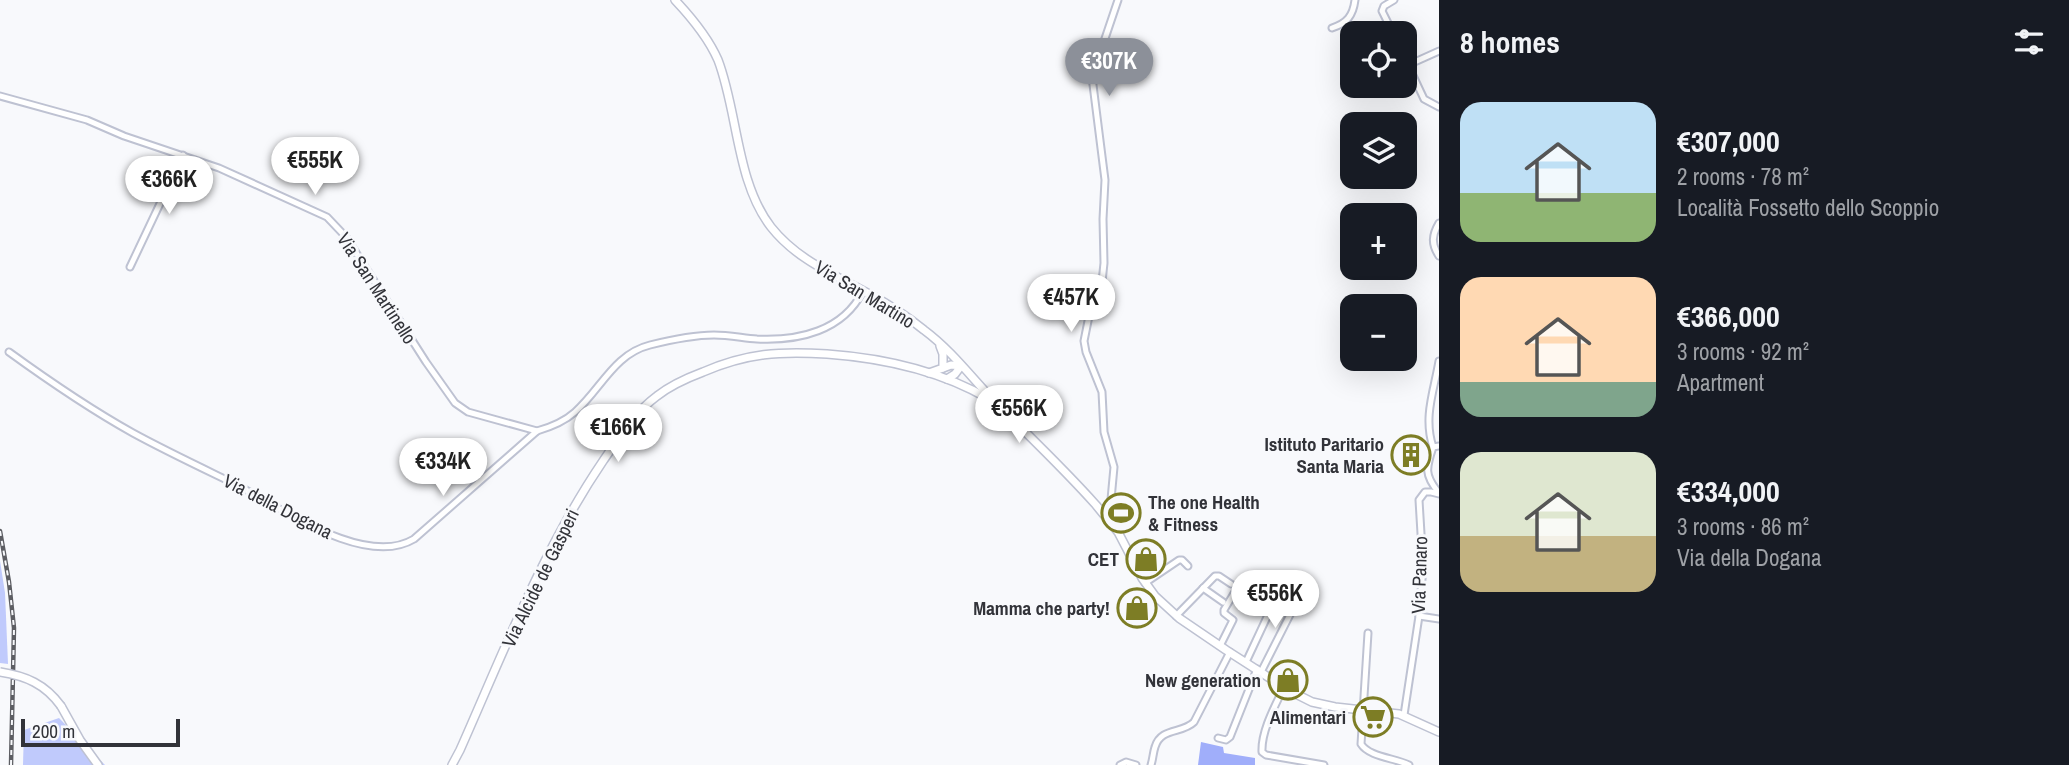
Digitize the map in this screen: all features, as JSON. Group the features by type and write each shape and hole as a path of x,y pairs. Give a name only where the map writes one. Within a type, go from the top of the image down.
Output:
{"street":[{"name":"Via San Martino","path":"675,0 701,29 717,59 754,197 776,234 802,256 891,307 933,337 1082,489 1122,538 1145,583 1177,616 1302,698 1319,704 1404,715 1439,732"},
{"path":"1109,521 1115,471 1104,432 1103,395 1084,341 1089,316 1104,276 1105,180 1092,82 1118,0"},
{"path":"1332,28 1350,17 1354,0"},
{"path":"1387,21 1382,11 1391,1"},
{"path":"1417,59 1439,51"},
{"path":"1417,86 1423,99 1439,107"},
{"name":"Via San Martinello","path":"0,96 88,120 124,136 183,155 253,182 331,220 346,237 455,403 468,412 537,431"},
{"path":"130,267 183,155"},
{"path":"1439,223 1433,240 1439,256"},
{"name":"Via della Dogana","path":"9,352 59,387 143,439 234,484 306,525 375,546 398,546 414,539 537,431 572,414 616,365 637,349 707,335 767,339 809,333 840,320 863,291"},
{"path":"933,337 943,354 943,368"},
{"name":"Via Alcide de Gasperi","path":"452,765 465,741 526,598 568,516 624,432 655,397 682,381 721,364 748,356 786,352 847,356 888,363 947,379 996,402"},
{"path":"929,373 951,365 961,366"},
{"path":"947,379 961,366"},
{"path":"1439,366 1428,420 1428,433 1436,447 1427,466 1427,475 1439,493"},
{"name":"Via Panaro","path":"1404,715 1419,616 1423,560 1420,499 1423,493 1439,493"},
{"path":"1145,583 1178,560 1188,566"},
{"path":"1177,616 1213,577 1218,575 1231,584"},
{"path":"1220,646 1233,620 1224,610 1239,585"},
{"path":"1246,662 1281,587"},
{"path":"1203,588 1223,602"},
{"path":"1218,738 1227,739 1231,735 1259,670 1301,593"},
{"path":"1419,616 1439,619"},
{"path":"1368,633 1361,742 1363,748 1409,765"},
{"path":"1151,765 1154,748 1162,736 1188,728 1194,722 1230,652"},
{"path":"0,672 29,678 48,691 61,706 84,747 98,765"},
{"path":"1284,687 1269,723 1261,747 1262,752 1266,755 1324,765"},
{"path":"1119,765 1126,762 1136,765"}],"shaded area":[{"path":"0,561 5,593 8,664 0,663"},
{"path":"59,718 105,765 23,765 24,730"},
{"path":"1201,742 1223,747 1224,753 1255,758 1255,765 1198,765"}],"railway":[{"path":"0,531 14,628 11,765"}],"place":[{"name":"Istituto Paritario Santa Maria","path":"1411,455"},
{"name":"The one Health & Fitness","path":"1121,513"},
{"name":"CET","path":"1146,559"},
{"name":"Mamma che party!","path":"1137,608"},
{"name":"New generation","path":"1288,680"},
{"name":"Alimentari","path":"1373,717"}]}
